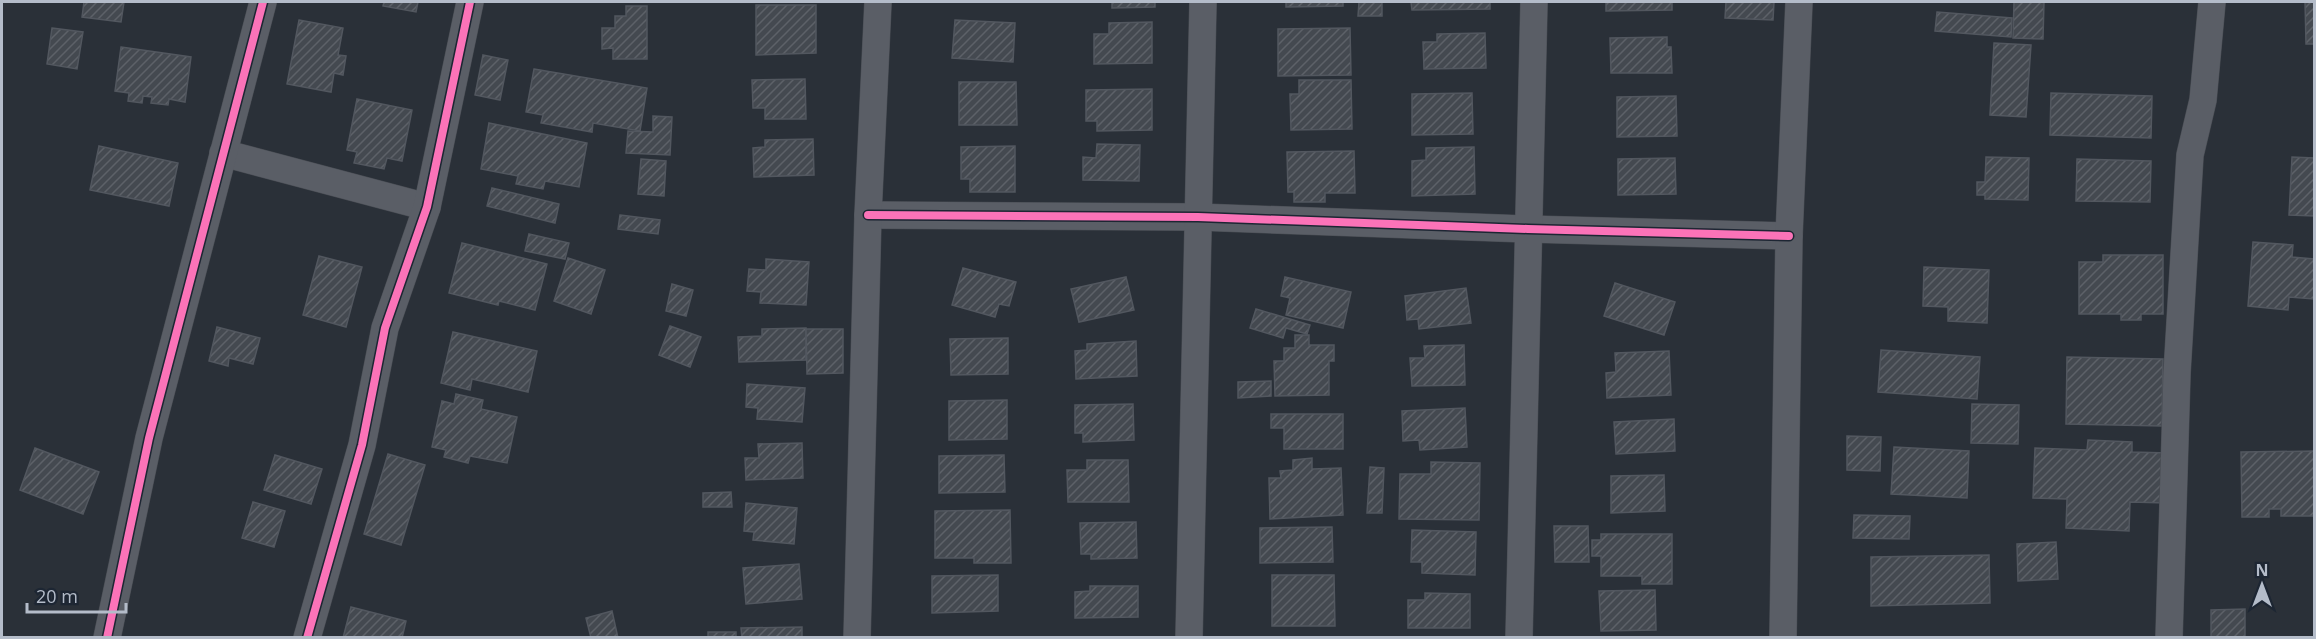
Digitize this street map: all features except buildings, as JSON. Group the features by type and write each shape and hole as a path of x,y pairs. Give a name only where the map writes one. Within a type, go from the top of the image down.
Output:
{"street":[{"path":"106,638 149,438 264,2"},
{"path":"307,638 362,445 385,328 427,207 470,2"},
{"path":"857,638 868,215 878,2"},
{"path":"1189,638 1203,2"},
{"path":"1519,638 1534,2"},
{"path":"1783,638 1790,236 1799,2"},
{"path":"2169,638 2177,373 2190,154 2204,100 2212,2"},
{"path":"223,153 427,207"},
{"path":"868,215 1198,217 1528,230 1790,236"}],"cycle path":[{"path":"107,638 149,438 263,2"},
{"path":"307,638 362,445 385,328 427,207 470,2"},
{"path":"868,215 1198,217 1789,236"}]}
